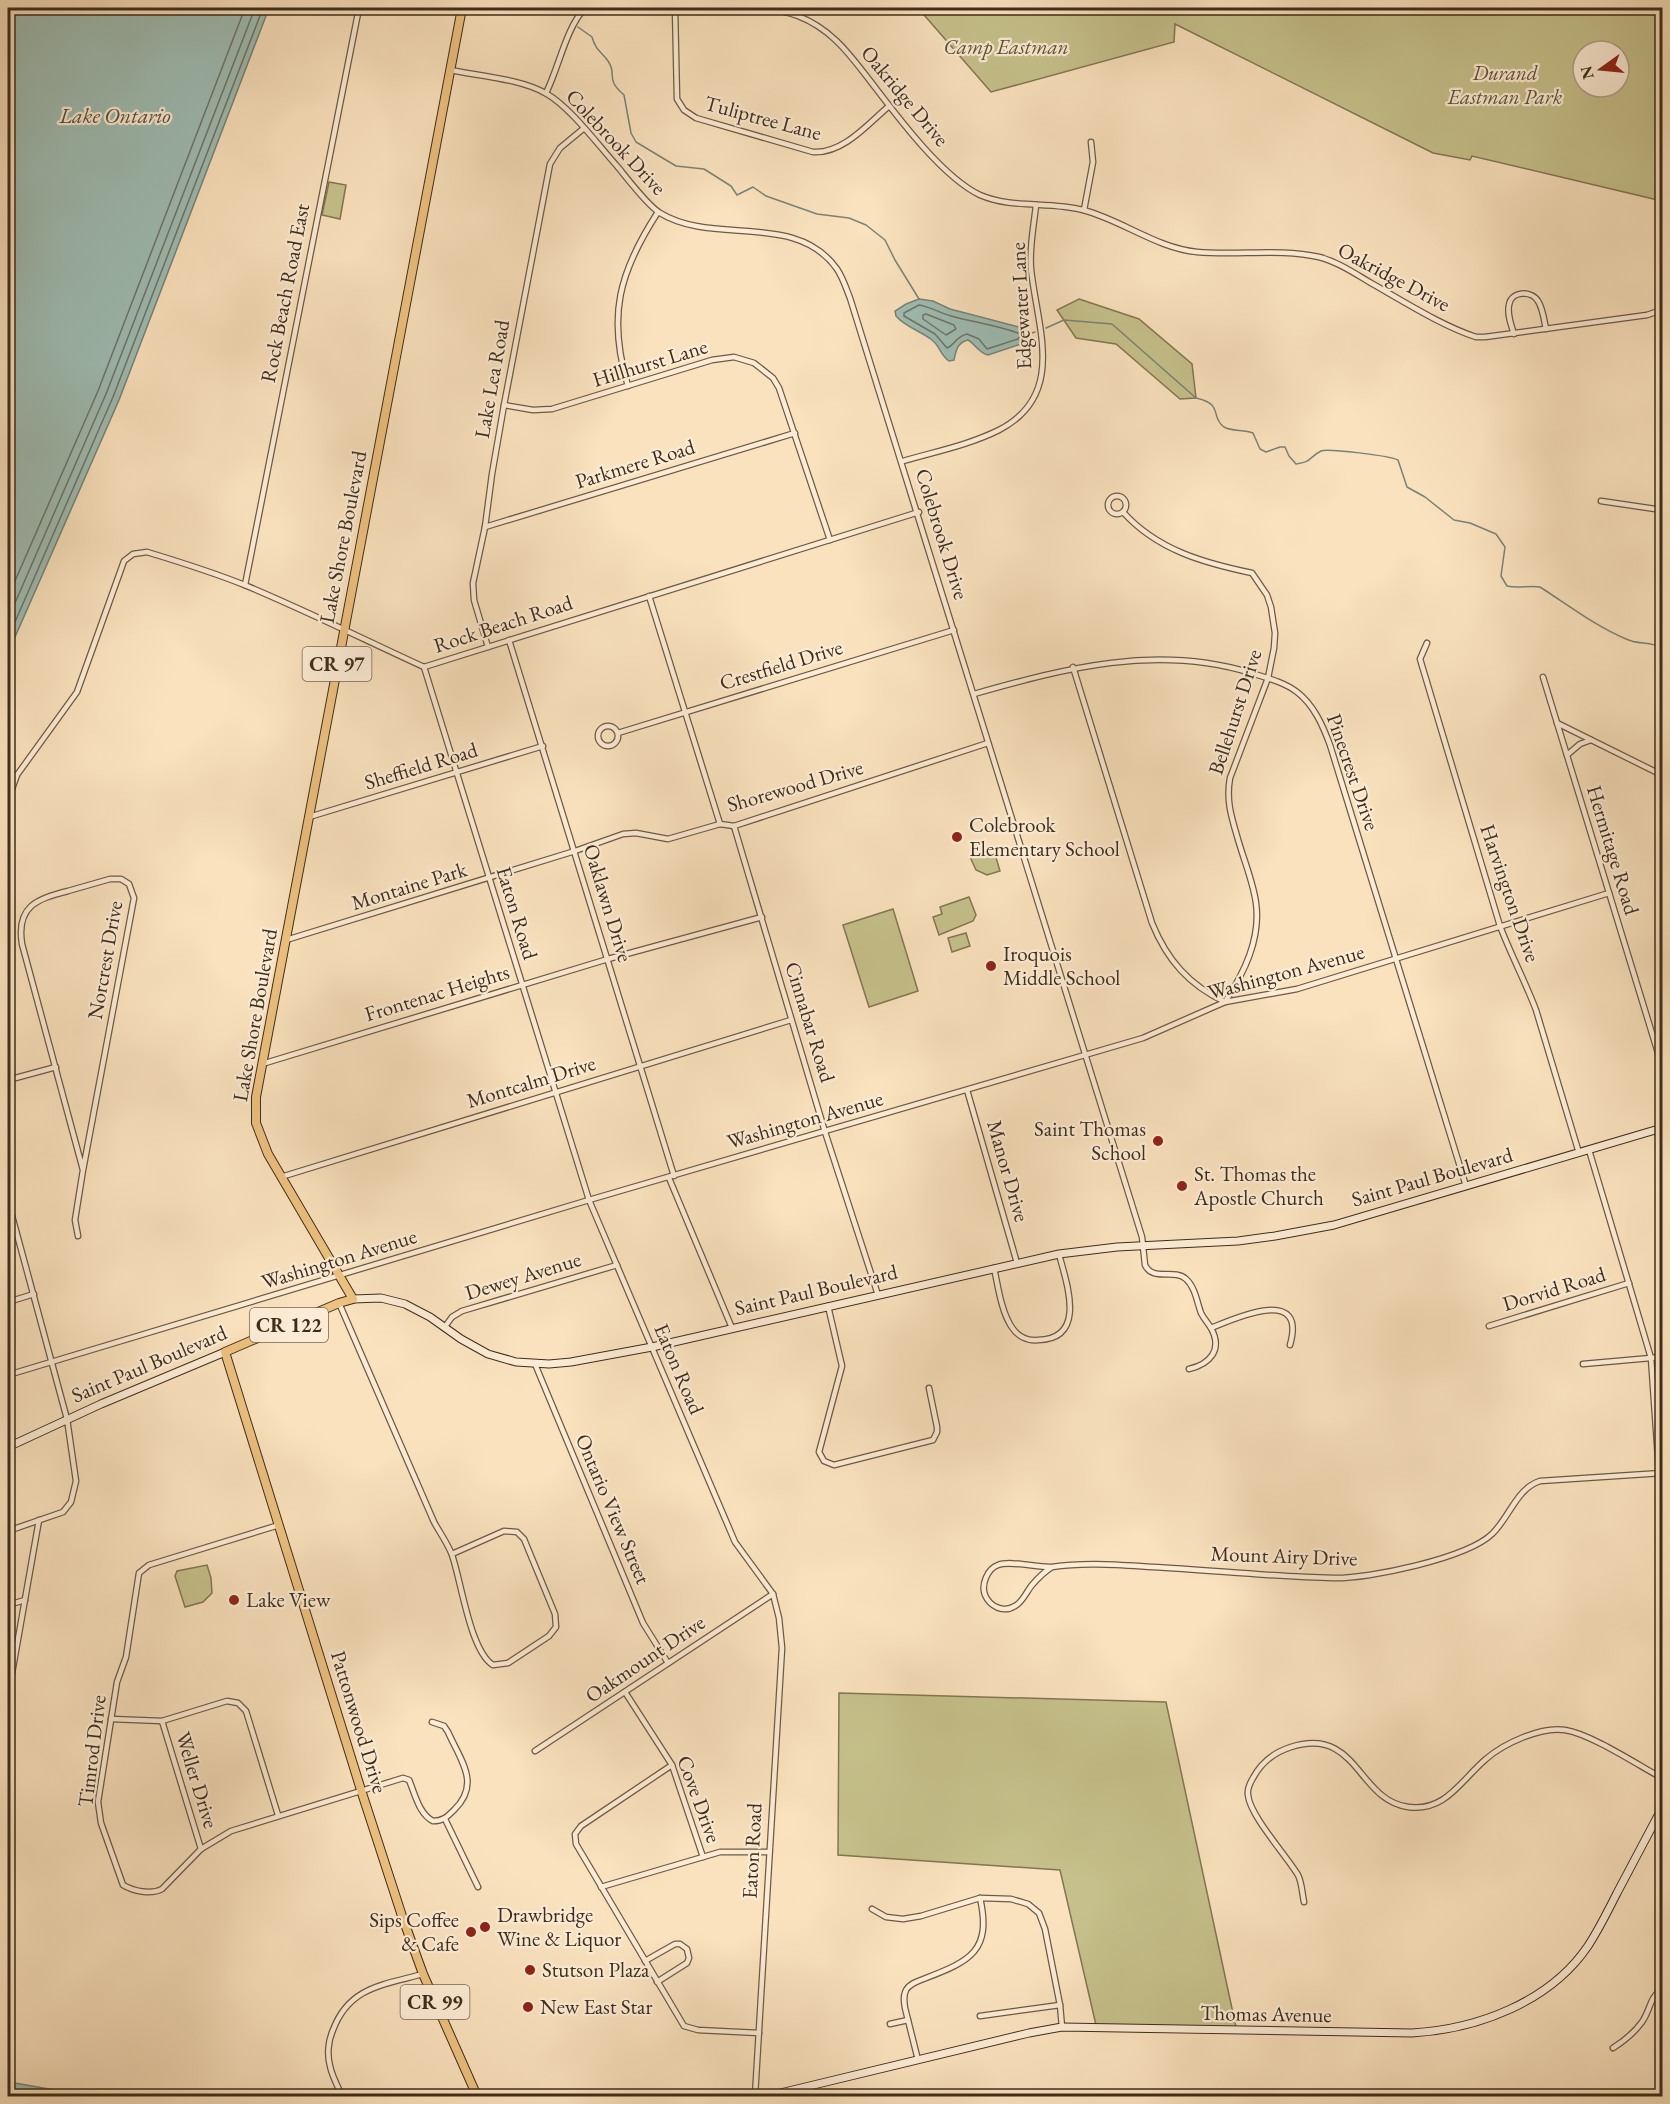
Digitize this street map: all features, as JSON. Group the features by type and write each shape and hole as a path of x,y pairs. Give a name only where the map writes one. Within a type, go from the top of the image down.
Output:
{"main road":[{"name":"Lake Shore Boulevard","path":"353,1299 268,1154 256,1123 256,1097 462,8"},
{"name":"Saint Paul Boulevard","path":"225,1352 353,1299"},
{"name":"Pattonwood Drive","path":"225,1352 361,1790 423,1974 477,2097"}],"street":[{"name":"Rock Beach Road East","path":"245,585 359,8"},
{"path":"546,93 555,75 568,35 585,8"},
{"name":"Tuliptree Lane","path":"675,8 677,99 684,110 696,118 813,152 821,152 837,148 889,106"},
{"name":"Oakridge Drive","path":"700,8 782,11 807,20 836,38 889,106 933,157 961,183 990,199 1084,210 1166,245 1195,252 1295,254 1321,258 1345,267 1412,306 1468,334 1485,337 1647,315 1662,310"},
{"name":"Colebrook Drive","path":"450,70 517,84 546,93 564,108 658,212 686,224 706,228 789,237 806,243 828,259 838,271 850,298 919,512 1143,1246 1145,1265 1150,1272 1181,1276 1189,1281 1201,1312 1211,1328"},
{"name":"Lake Lea Road","path":"488,646 474,604 472,588 485,527 504,405 550,164 560,148 583,129"},
{"path":"1084,210 1093,162 1092,142"},
{"name":"Edgewater Lane","path":"903,461 974,440 1000,429 1019,416 1034,399 1043,371 1041,337 1030,267 1036,205"},
{"path":"628,386 618,336 619,298 631,260 658,212"},
{"path":"1514,334 1509,302 1515,296 1523,293 1537,300 1546,329"},
{"name":"Hillhurst Lane","path":"504,405 533,410 552,409 712,360 734,357 743,359 763,369 772,378 785,400 830,540"},
{"name":"Parkmere Road","path":"485,527 795,433"},
{"path":"1601,501 1662,510"},
{"name":"Rock Beach Road","path":"8,800 17,775 77,692 124,561 133,554 147,552 245,585 424,667 919,512"},
{"name":"Bellehurst Drive","path":"1123,512 1143,531 1178,552 1205,562 1252,573 1267,595 1274,619 1274,648 1268,678 1230,778 1228,790 1230,814 1255,897 1257,921 1250,955 1243,973 1225,1002"},
{"path":"649,596 720,824"},
{"name":"Crestfield Drive","path":"618,733 954,630"},
{"name":"Oaklawn Drive","path":"509,640 608,959 671,1177 732,1328"},
{"name":"Harvington Drive","path":"1428,643 1420,659 1500,926 1513,961 1529,990 1536,1010 1579,1153"},
{"name":"Pinecrest Drive","path":"974,694 1073,667 1123,661 1176,660 1235,668 1268,678 1297,692 1312,709 1325,731 1466,1186"},
{"name":"Eaton Road","path":"424,667 589,1200 735,1542 773,1594 779,1618 782,1648 755,2097"},
{"path":"1073,667 1160,943 1183,974 1196,986 1225,1002"},
{"name":"Hermitage Road","path":"1543,677 1662,1066"},
{"path":"1557,723 1662,775"},
{"name":"Crestfield Drive","path":"605,726 615,727 618,733 618,740 614,745 607,746 599,740 599,730 605,726"},
{"path":"1567,755 1580,744 1591,740"},
{"name":"Shorewood Drive","path":"575,851 623,834 636,833 668,839 720,824 734,825 988,743"},
{"name":"Sheffield Road","path":"309,817 543,746"},
{"name":"Cinnabar Road","path":"734,825 825,1132 878,1295"},
{"name":"Montaine Park","path":"286,940 575,851"},
{"name":"Norcrest Drive","path":"78,1236 75,1220 83,1170 134,898 129,884 121,879 110,879 47,897 33,904 23,917 21,924 22,944 83,1170"},
{"name":"Washington Avenue","path":"8,1376 589,1200 1085,1055 1155,1033 1225,1002 1281,993 1609,893"},
{"name":"Frontenac Heights","path":"262,1064 608,959 762,918"},
{"name":"Montcalm Drive","path":"281,1176 791,1020"},
{"path":"8,1080 56,1066"},
{"name":"Manor Drive","path":"967,1090 1017,1263"},
{"name":"Saint Paul Boulevard","path":"353,1299 381,1298 405,1304 488,1354 535,1365 571,1362 652,1347 1059,1254 1093,1249 1226,1242 1334,1225 1662,1128"},
{"path":"1589,1150 1652,1358 1661,1473"},
{"path":"8,1201 67,1419 76,1480 70,1502 63,1512 8,1531"},
{"path":"8,1227 14,1225"},
{"path":"994,1268 1005,1311 1014,1330 1028,1339 1044,1340 1061,1332 1071,1316 1059,1254"},
{"name":"Dewey Avenue","path":"444,1328 452,1317 462,1311 616,1265"},
{"name":"Dorvid Road","path":"1489,1326 1629,1283"},
{"path":"8,1302 34,1294"},
{"path":"339,1303 434,1522 452,1554 468,1615 482,1653 488,1662 498,1665 508,1663 555,1630 557,1622 555,1614 524,1539 517,1532 504,1531 452,1554"},
{"path":"828,1306 842,1366 819,1452 824,1461 834,1465 933,1440 938,1432 928,1388"},
{"path":"1189,1369 1207,1363 1213,1354 1215,1343 1211,1328 1240,1316 1281,1310 1292,1322 1293,1332 1290,1345"},
{"name":"Saint Paul Boulevard","path":"8,1447 67,1419 225,1352"},
{"path":"1583,1364 1662,1357"},
{"name":"Ontario View Street","path":"535,1365 643,1623 668,1662"},
{"name":"Mount Airy Drive","path":"1052,1567 1034,1583 1016,1606 1006,1609 996,1608 986,1597 983,1588 987,1578 991,1570 999,1565 1052,1567 1077,1563 1330,1578 1369,1575 1446,1558 1480,1544 1501,1525 1524,1490 1540,1480 1661,1473"},
{"path":"8,1696 39,1520"},
{"name":"Timrod Drive","path":"280,1525 149,1564 142,1569 137,1578 126,1658 118,1676 98,1808 123,1885 150,1892 159,1891 201,1849 231,1831 406,1778 428,1818 434,1821 445,1819"},
{"name":"Oakmount Drive","path":"535,1751 773,1594"},
{"path":"8,1605 25,1600"},
{"name":"Cove Drive","path":"625,1692 672,1765 703,1857"},
{"path":"111,1719 162,1721 227,1701 238,1703 246,1712 278,1815"},
{"name":"Weller Drive","path":"162,1721 201,1849"},
{"path":"432,1722 444,1726 448,1732 469,1782 466,1797 445,1819 478,1887"},
{"path":"1304,1902 1299,1878 1255,1813 1248,1797 1249,1785 1257,1771 1271,1757 1288,1748 1315,1744 1334,1749 1353,1761 1378,1793 1387,1800 1408,1807 1427,1806 1443,1800 1491,1755 1530,1735 1550,1730 1566,1730 1582,1735 1662,1778"},
{"path":"672,1765 584,1823 575,1834 576,1844 681,2023 687,2028 759,2033"},
{"name":"Thomas Avenue","path":"768,2097 1029,2033 1062,2027 1412,2033 1434,2032 1472,2025 1521,2003 1561,1976 1575,1963 1601,1923 1662,1808"},
{"path":"601,1887 729,1851 768,1851"},
{"path":"872,1909 886,1917 912,1918 980,1898 1022,1901 1034,1907 1045,1929 1062,2027"},
{"path":"918,2060 904,2001 906,1990 909,1986 962,1963 977,1948 983,1926 980,1898"},
{"path":"645,1961 675,1944 680,1944 687,1949 689,1958 687,1963 657,1982"},
{"path":"342,2097 330,2066 328,2045 333,2028 344,2006 372,1989 423,1974"},
{"path":"1613,2048 1625,2041 1643,2021 1654,1994 1662,1989"},
{"path":"980,2016 1060,2005"},
{"path":"890,2024 908,2020"},
{"path":"798,2089 802,2097"}],"green space":[{"name":"Durand Eastman Park","path":"918,8 1662,8 1662,201 1472,156 1470,160 1433,153 1175,24 1174,42 991,92"},
{"path":"329,182 346,185 340,219 322,215"},
{"path":"1079,299 1139,319 1192,364 1196,398 1180,399 1116,344 1076,338 1057,310"},
{"path":"992,850 1000,871 987,875 976,870 970,857"},
{"path":"969,897 976,915 973,921 939,935 933,917 942,914 940,907"},
{"path":"893,909 918,991 869,1007 843,925"},
{"path":"966,933 970,946 952,952 948,938"},
{"path":"207,1565 212,1593 203,1602 185,1607 175,1576 177,1571"},
{"path":"839,1693 1166,1702 1236,2027 1096,2025 1060,1870 838,1855"}],"water":[{"name":"Lake Ontario","path":"8,8 269,8 119,400 8,653"},
{"path":"919,299 933,301 950,309 1023,328 1026,335 1024,343 988,355 968,340 959,345 954,360 949,361 932,340 896,316 895,311"},
{"path":"9,2082 89,2096 8,2096"}],"waterway":[{"path":"536,8 562,14"},
{"path":"578,27 592,37 597,48 611,66 614,84 624,95 631,133 636,142 676,166 704,169 731,186 737,195 753,187 766,196 817,214 849,218 866,225 885,240 919,299"},
{"path":"1046,328 1064,320 1112,324 1196,398 1210,404 1224,427 1253,433 1260,449 1266,452 1285,447 1296,464 1305,462 1326,450 1398,460 1407,487 1425,497 1454,520 1470,523 1496,534 1505,547 1501,576 1507,586 1540,587 1615,634 1631,641 1653,644 1662,648"},
{"path":"1026,335 1035,332"}],"place":[{"name":"Colebrook Elementary School","path":"957,837"},
{"name":"Iroquois Middle School","path":"991,966"},
{"name":"Saint Thomas School","path":"1158,1141"},
{"name":"St. Thomas the Apostle Church","path":"1182,1186"},
{"name":"Lake View","path":"234,1600"},
{"name":"Drawbridge Wine & Liquor","path":"485,1927"},
{"name":"Sips Coffee & Cafe","path":"471,1932"},
{"name":"Stutson Plaza","path":"530,1970"},
{"name":"New East Star","path":"528,2007"}],"park label":[{"name":"Camp Eastman","path":"1006,47"}]}
